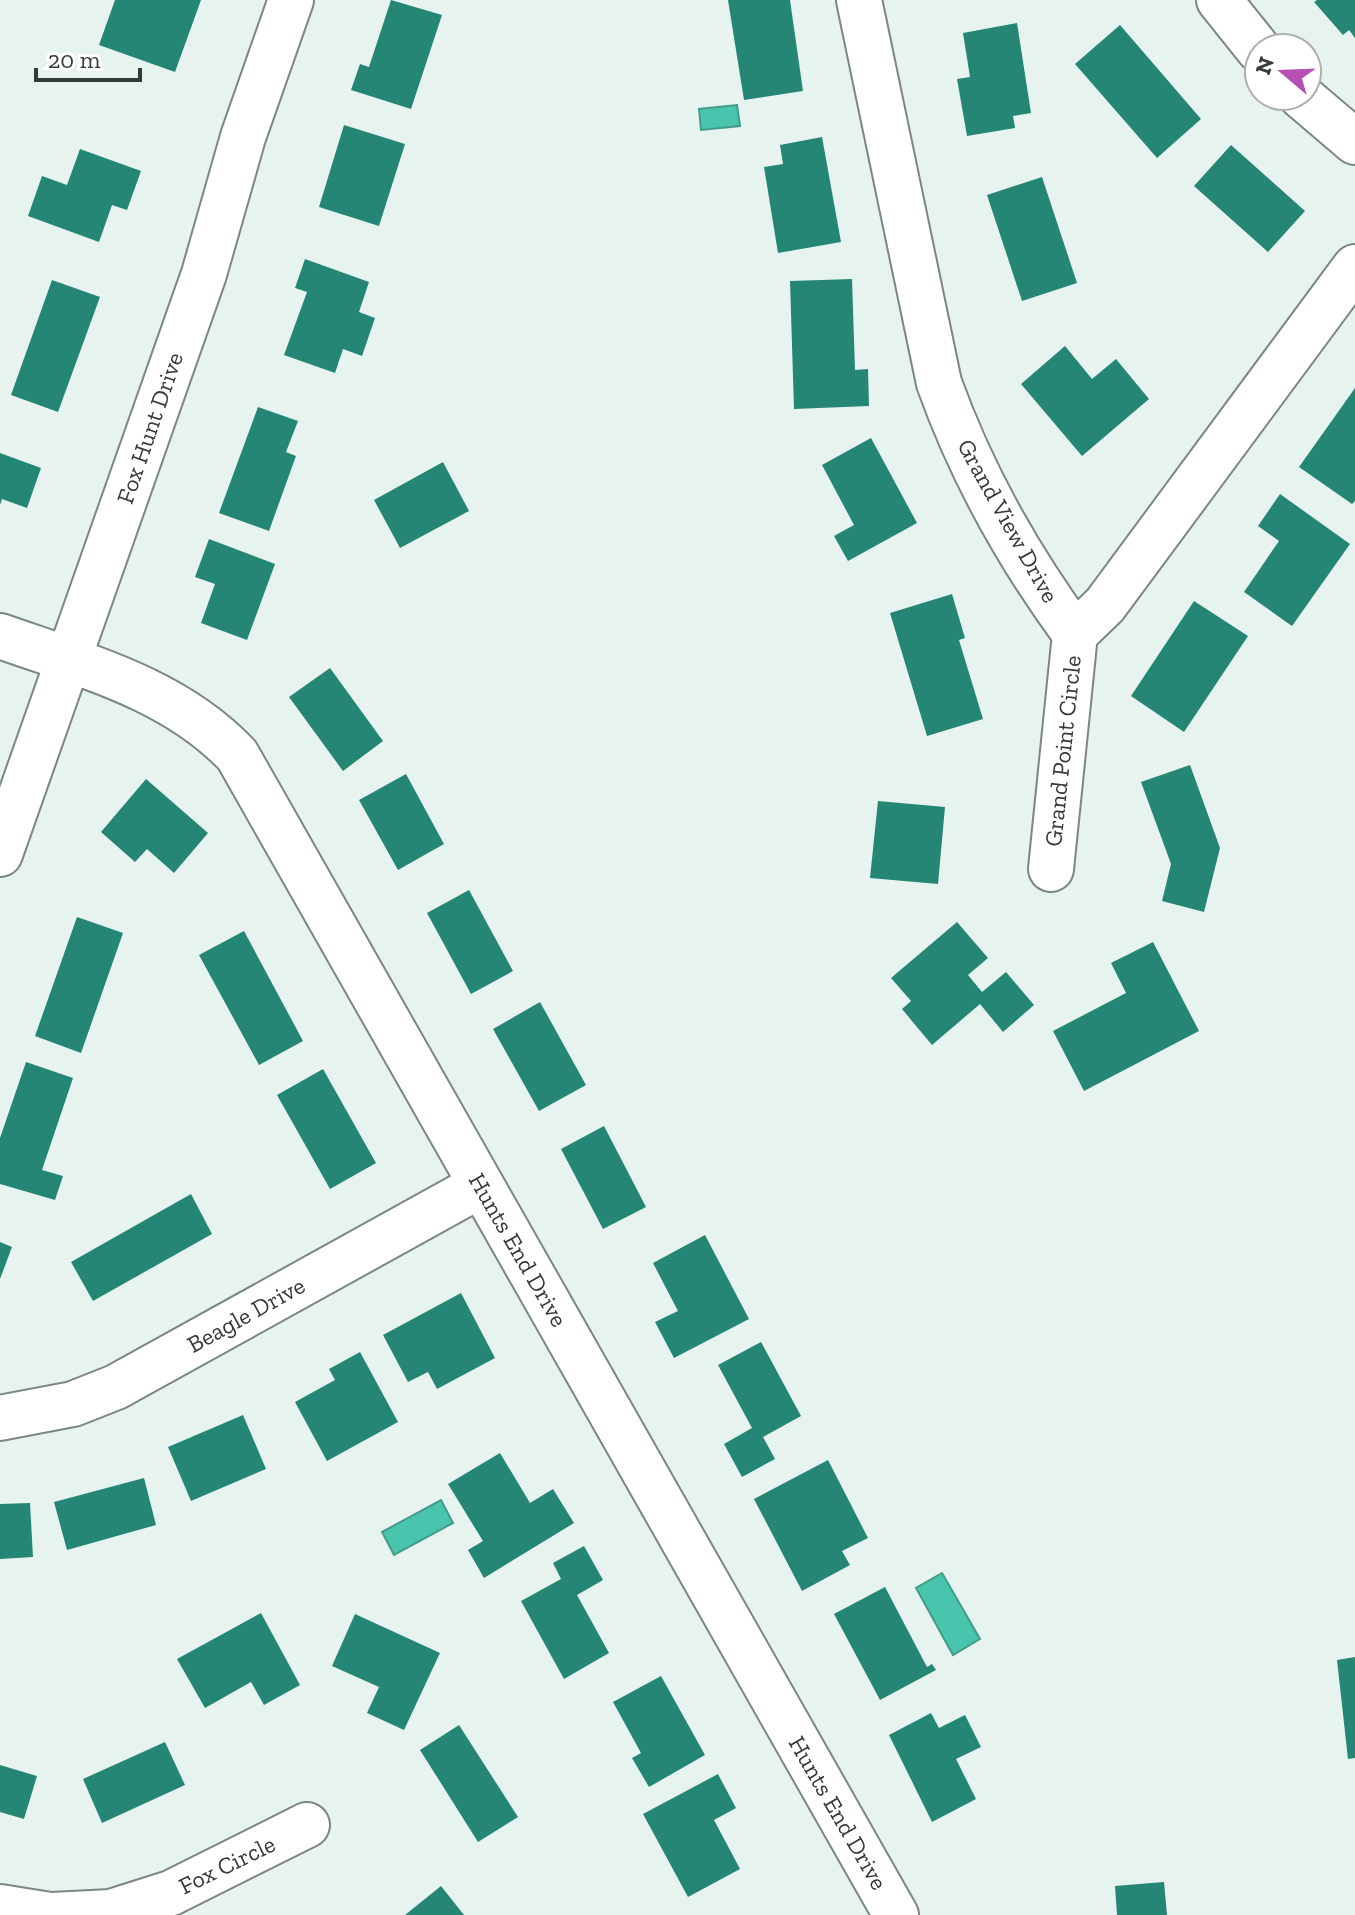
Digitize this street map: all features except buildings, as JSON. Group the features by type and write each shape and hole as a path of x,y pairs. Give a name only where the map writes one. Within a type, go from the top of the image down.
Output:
{"street":[{"name":"Fox Hunt Drive","path":"0,854 204,274 243,137 291,0"},
{"name":"Grand View Drive","path":"859,0 939,383 957,433 1032,572 1075,634 1105,605 1355,267"},
{"path":"1219,0 1245,32"},
{"path":"1320,112 1355,142"},
{"name":"Grand Point Circle","path":"1051,869 1075,634"},
{"name":"Hunts End Drive","path":"0,636 156,693 214,730 237,755 896,1915"},
{"name":"Beagle Drive","path":"0,1418 73,1404 116,1387 481,1185"},
{"name":"Fox Circle","path":"0,1907 51,1915 111,1912 171,1893 307,1825"}],"shaded area":[{"path":"737,105 740,126 701,130 699,109"},
{"path":"441,1500 453,1523 394,1555 382,1532"},
{"path":"942,1573 980,1639 953,1655 916,1588"}]}
